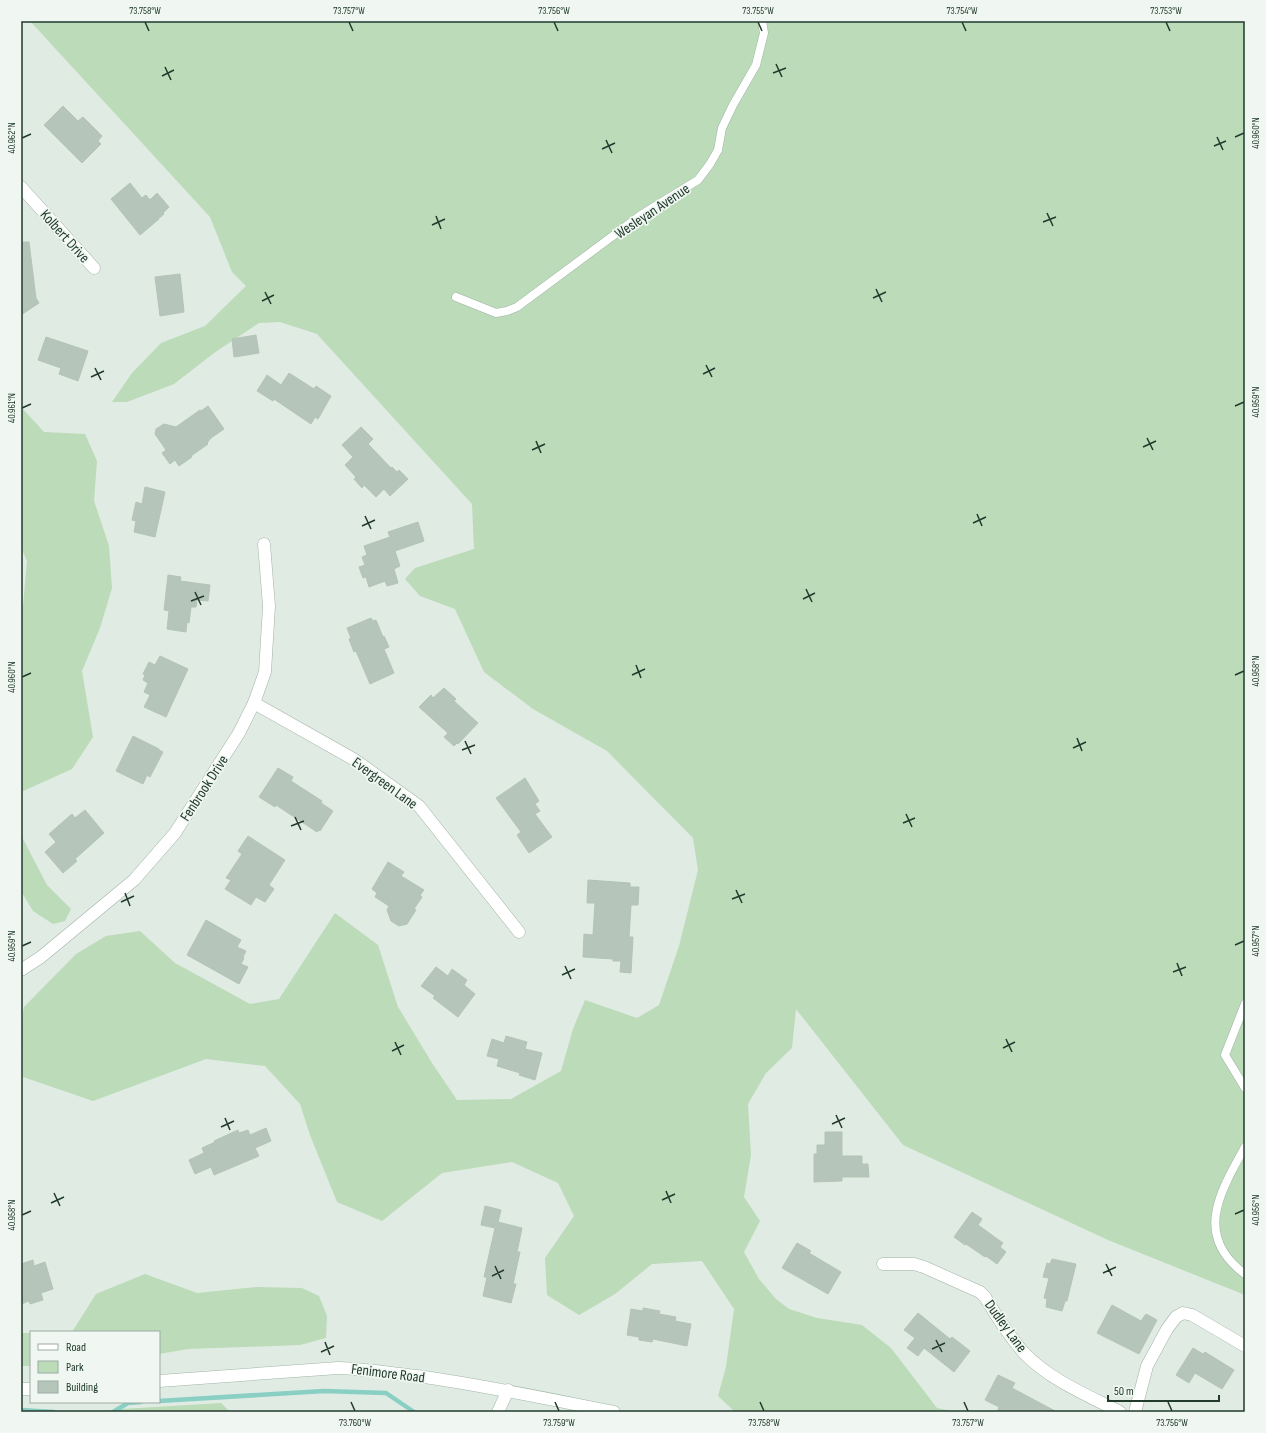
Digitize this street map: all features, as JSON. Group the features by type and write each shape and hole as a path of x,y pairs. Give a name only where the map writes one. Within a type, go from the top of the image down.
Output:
{"street":[{"name":"Kolbert Drive","path":"21,187 94,268"},
{"name":"Fenbrook Drive","path":"21,970 53,948 134,880 175,833 239,733 254,704 265,672 269,614 264,544"},
{"name":"Evergreen Lane","path":"254,704 355,760 419,806 519,932"},
{"name":"Dudley Lane","path":"884,1264 914,1264 980,1292 1023,1352 1034,1362 1069,1386 1120,1412"},
{"path":"1136,1412 1147,1366 1167,1329 1176,1317 1183,1313 1192,1315 1245,1346"},
{"name":"Fenimore Road","path":"160,1381 338,1368 370,1370 508,1390 614,1412"},
{"path":"498,1412 508,1390"}],"lane":[{"name":"Wesleyan Avenue","path":"456,297 496,313 507,311 516,307 640,215 698,180 718,150 722,128 733,104 756,65 764,33 762,21"},
{"path":"1245,1004 1225,1055 1245,1086"},
{"path":"1245,1147 1227,1180 1219,1199 1215,1217 1216,1233 1221,1247 1235,1266 1245,1274"}],"green space":[{"path":"30,21 1245,21 1245,1295 1108,1240 903,1145 796,1009 792,1048 766,1073 748,1104 751,1155 744,1197 760,1221 744,1252 759,1279 776,1299 789,1309 817,1318 862,1325 891,1348 937,1408 957,1412 735,1412 718,1396 726,1367 734,1309 702,1261 652,1264 615,1294 579,1315 547,1295 545,1258 574,1216 558,1183 512,1162 442,1173 382,1221 337,1202 310,1135 300,1104 265,1066 206,1059 93,1101 23,1077 21,1024 24,1007 76,954 106,936 140,931 175,963 250,1004 279,999 335,913 378,945 398,1007 432,1063 457,1100 511,1099 561,1071 573,1029 585,1000 637,1018 659,1005 679,946 698,870 693,838 607,751 533,709 484,672 455,609 420,596 405,579 415,568 474,549 472,504 317,334 280,322 259,323 214,353 174,384 127,402 112,402 132,373 161,343 205,326 246,286 232,272 210,217"},
{"path":"21,407 44,432 85,434 97,461 94,501 109,546 112,588 100,628 82,671 93,737 72,769 21,792 21,608 23,606 27,561 21,547"},
{"path":"21,830 23,839 47,885 71,909 65,921 53,924 33,911 21,891"},
{"path":"145,1274 197,1293 256,1287 302,1288 319,1296 327,1316 326,1338 300,1345 188,1349 160,1354 160,1331 73,1331 96,1294"},
{"path":"21,1333 30,1333 30,1366 21,1366"},
{"path":"221,1403 230,1412 112,1412 122,1409"}],"building":[{"path":"63,106 78,121 83,117 102,136 98,141 101,144 82,163 44,125"},
{"path":"130,183 142,198 146,195 149,199 151,199 157,193 169,207 159,219 140,235 111,199"},
{"path":"21,242 29,242 36,298 39,303 21,315"},
{"path":"180,274 184,312 160,316 155,277"},
{"path":"256,335 259,353 234,357 232,339"},
{"path":"46,337 88,351 78,381 59,374 61,368 38,360"},
{"path":"289,373 314,389 316,386 331,396 318,419 315,417 311,424 274,399 273,401 257,391 267,375 281,385"},
{"path":"208,406 224,429 211,438 207,443 208,444 179,466 175,460 170,464 162,453 166,450 155,434 156,429 164,424 176,427"},
{"path":"361,427 373,439 368,444 391,468 392,467 397,472 399,470 408,479 390,496 384,489 376,497 364,485 362,488 354,479 356,477 345,465 353,457 342,445"},
{"path":"145,487 165,492 155,537 134,532 136,521 132,520 136,502 142,504"},
{"path":"418,522 424,541 395,551 400,566 394,569 398,583 387,586 385,581 369,587 366,577 363,578 359,567 365,565 362,557 367,555 364,546 390,537 388,532"},
{"path":"168,575 181,577 180,581 210,585 208,601 197,600 196,607 191,607 186,632 167,629 169,611 164,610"},
{"path":"371,618 373,621 376,620 389,647 384,649 394,673 370,684 356,651 354,652 347,628"},
{"path":"160,656 188,669 166,717 144,707 150,695 144,692 148,683 143,680 145,675 143,674 149,662 155,665"},
{"path":"444,688 456,699 454,701 478,723 458,744 457,743 454,746 444,737 448,733 419,707 431,695 433,698"},
{"path":"133,736 163,752 150,777 147,775 143,784 116,771"},
{"path":"278,768 293,777 291,781 322,801 321,803 333,811 320,831 318,830 317,832 276,805 275,807 259,797"},
{"path":"525,778 539,801 535,804 540,811 535,814 552,837 529,853 517,835 521,832 496,798"},
{"path":"85,810 104,833 75,859 77,861 63,873 45,852 56,842 49,834 72,814 75,818"},
{"path":"248,836 285,860 269,885 274,889 265,902 256,897 251,905 225,889 231,880 226,878 242,854 238,851"},
{"path":"388,862 404,872 401,876 424,890 420,895 422,897 414,909 416,910 407,924 399,926 391,921 387,910 389,906 375,897 377,893 372,889"},
{"path":"588,880 630,883 630,887 639,887 638,905 631,905 629,937 633,937 631,973 620,972 621,961 583,957 584,934 593,935 595,903 587,903"},
{"path":"206,920 241,940 237,947 246,951 241,964 248,967 239,984 187,955"},
{"path":"436,967 448,976 452,969 467,980 464,985 475,994 458,1017 433,998 435,996 421,986"},
{"path":"506,1036 527,1042 525,1049 542,1053 535,1080 519,1075 520,1073 497,1066 499,1059 487,1056 492,1039 504,1043"},
{"path":"266,1128 271,1141 255,1148 259,1156 214,1175 211,1167 195,1174 189,1160 204,1153 202,1148 238,1130 239,1133 248,1130 250,1135"},
{"path":"825,1132 842,1132 842,1156 862,1156 862,1164 868,1164 869,1177 842,1177 842,1181 814,1182 814,1154 817,1154 817,1145 825,1145"},
{"path":"485,1206 501,1210 498,1222 522,1228 517,1252 520,1252 513,1284 516,1284 511,1303 483,1296 487,1277 484,1277 495,1228 481,1225"},
{"path":"972,1212 982,1219 978,1225 1003,1243 1000,1247 1006,1252 997,1264 954,1237"},
{"path":"797,1243 811,1251 809,1253 841,1272 828,1294 782,1268"},
{"path":"1052,1259 1076,1264 1067,1301 1065,1301 1062,1311 1046,1307 1047,1299 1044,1298 1049,1278 1043,1277 1047,1263 1050,1264"},
{"path":"33,1260 34,1266 45,1262 53,1289 41,1293 43,1300 30,1304 29,1301 21,1304 21,1264"},
{"path":"1112,1305 1141,1321 1146,1314 1157,1320 1139,1354 1097,1333"},
{"path":"643,1308 660,1311 659,1314 676,1317 675,1321 691,1324 687,1346 653,1339 652,1342 639,1340 639,1337 627,1335 631,1309 643,1311"},
{"path":"918,1313 950,1339 952,1337 970,1351 954,1372 924,1348 918,1356 907,1348 915,1338 904,1330"},
{"path":"1193,1348 1203,1354 1205,1352 1234,1370 1222,1389 1195,1373 1189,1383 1176,1375"},
{"path":"998,1375 1015,1383 1012,1388 1057,1412 997,1412 999,1407 985,1400"}],"waterway":[{"path":"160,1401 324,1391 386,1393 414,1412"},
{"path":"113,1412 128,1403"},
{"path":"21,1410 54,1412"}]}
